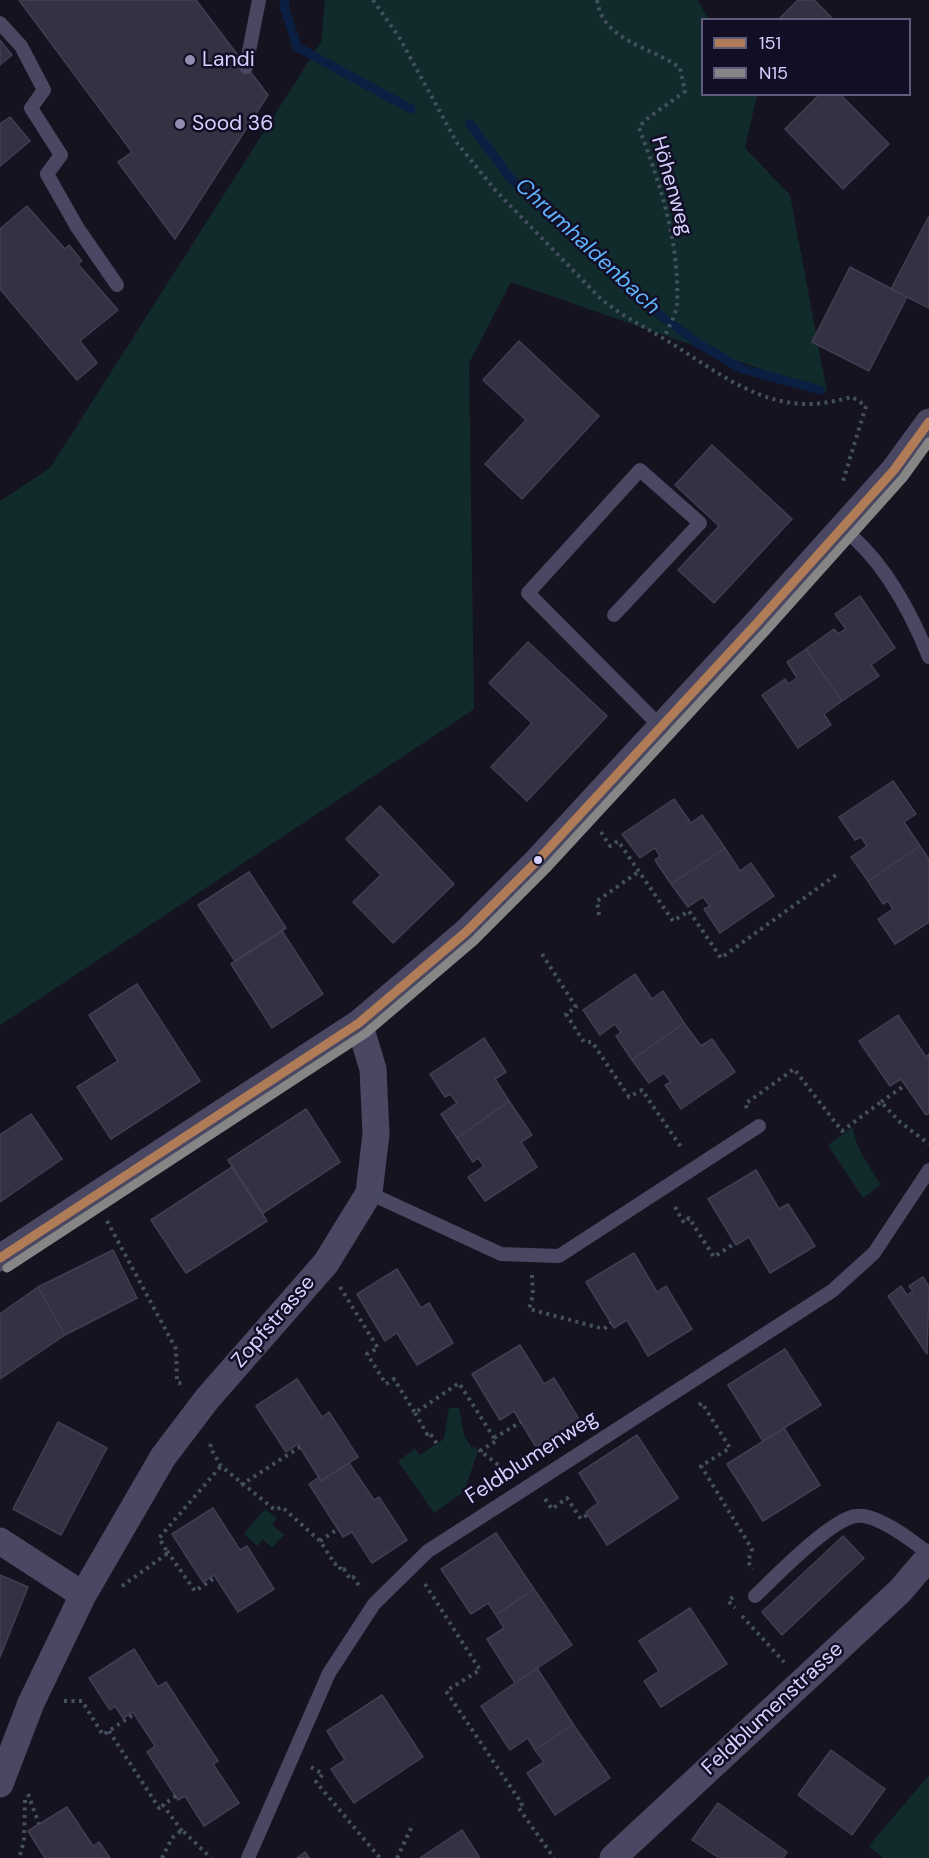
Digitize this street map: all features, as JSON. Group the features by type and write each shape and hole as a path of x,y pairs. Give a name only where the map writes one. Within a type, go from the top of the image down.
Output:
{"street":[{"path":"0,1258 358,1023 474,924 538,860 842,528 894,470 929,422"},
{"name":"Zopfstrasse","path":"13,1786 31,1703 83,1595 163,1457 207,1399 326,1263 369,1193 376,1134 373,1069 358,1023"},
{"path":"0,1541 83,1595"},
{"name":"Feldblumenstrasse","path":"613,1858 900,1591 929,1556"}],"lane":[{"path":"246,67 259,0"},
{"path":"0,24 21,46 44,90 31,108 61,154 47,174 77,227 117,285"},
{"path":"614,615 700,523 640,470 528,594 660,726"},
{"path":"842,528 862,544 872,557 914,620 929,657"},
{"path":"369,1193 501,1254 559,1256 759,1126"},
{"name":"Feldblumenweg","path":"248,1858 329,1673 374,1604 428,1551 533,1481 832,1291 874,1253 929,1170"},
{"path":"754,1596 839,1521 857,1515 874,1518 929,1556"}],"path":[{"path":"373,0 399,37 457,143 496,190 616,312 664,338 710,369 759,393 791,403 818,405 852,397 866,406 842,485 846,498 859,508"},
{"name":"Höhenweg","path":"597,0 599,16 621,38 663,55 680,68 685,91 664,109 643,121 639,128 656,172 672,237 677,306 664,338"},
{"path":"597,825 610,846 618,841 673,921 689,911 721,958 836,875"},
{"path":"599,915 597,901 638,872"},
{"path":"542,954 576,1006 566,1014 584,1042 592,1042 629,1097 642,1090 695,1168"},
{"path":"759,1126 745,1104 794,1069 842,1131 905,1085"},
{"path":"881,1102 900,1122 929,1144"},
{"path":"663,1188 684,1223 689,1218 714,1257 735,1243"},
{"path":"103,1212 176,1349 177,1382 207,1399"},
{"path":"535,1255 530,1284 533,1295 529,1309 604,1329 611,1323"},
{"path":"326,1263 378,1347 368,1354 386,1384 394,1379 427,1434 429,1432 437,1444"},
{"path":"415,1413 459,1383 496,1440 480,1451 501,1467 518,1491"},
{"path":"693,1408 702,1402 730,1448 701,1466 752,1549 748,1562 758,1575"},
{"path":"494,1438 521,1422"},
{"path":"213,1437 210,1447 221,1466 241,1485 275,1510 282,1507 320,1541 334,1564 337,1563 342,1571 344,1569 350,1579 353,1577 360,1587 362,1585 374,1604"},
{"path":"241,1485 300,1447"},
{"path":"216,1577 195,1591 159,1538 221,1466"},
{"path":"533,1481 552,1509 567,1498 581,1519 587,1515"},
{"path":"320,1541 338,1529"},
{"path":"114,1592 168,1553 166,1551"},
{"path":"414,1566 480,1670 446,1691 522,1804 518,1807 554,1858"},
{"path":"736,1594 728,1601 792,1671"},
{"path":"87,1710 103,1735 134,1714"},
{"path":"109,1731 159,1808 176,1796"},
{"path":"293,1756 322,1774 316,1782 380,1858"},
{"path":"13,1786 39,1824"},
{"path":"163,1804 183,1831 211,1858"},
{"path":"397,1858 413,1824"},
{"path":"162,1858 172,1839 183,1831"},
{"path":"16,1858 20,1855 22,1858"}],"green space":[{"path":"325,0 697,0 708,18 701,18 701,96 757,96 745,148 790,195 827,392 511,282 469,363 474,709 0,1025 0,501 50,468 321,42"},
{"path":"853,1127 860,1150 881,1185 863,1198 828,1145"},
{"path":"449,1408 459,1408 464,1435 472,1448 475,1446 478,1451 464,1492 434,1513 398,1461 415,1449 420,1455 444,1439"},
{"path":"265,1509 277,1518 272,1525 284,1535 272,1548 263,1539 257,1546 244,1534"},
{"path":"929,1775 929,1858 883,1858 869,1846"}],"building":[{"name":"Sood 36","path":"19,0 196,0 268,95 175,239 118,162 132,152"},
{"path":"798,0 814,0 832,18 780,18"},
{"path":"0,40 12,55 0,65"},
{"path":"818,96 842,96 889,144 843,189 785,129"},
{"path":"10,117 30,141 0,166 0,124"},
{"path":"27,206 65,249 69,245 82,261 78,264 118,310 80,341 97,363 77,380 0,289 0,229"},
{"path":"929,216 929,308 891,289"},
{"path":"850,267 907,297 869,371 812,342"},
{"path":"519,341 599,416 522,499 485,464 526,420 483,380"},
{"path":"712,445 792,519 714,603 678,570 719,526 675,485"},
{"path":"860,596 895,648 871,665 879,676 842,701 806,649 834,629 838,634 846,629 835,614"},
{"path":"528,642 607,716 527,801 491,767 532,723 489,683"},
{"path":"806,649 842,701 824,714 831,725 798,748 762,695 785,679 788,684 797,678 787,662"},
{"path":"893,781 916,814 904,822 920,846 868,881 851,857 867,846 861,837 855,840 839,817"},
{"path":"674,799 691,823 702,815 725,848 671,884 655,860 660,856 655,848 640,858 622,834"},
{"path":"380,806 454,884 393,943 353,902 381,875 346,839"},
{"path":"920,846 929,859 929,922 895,944 878,919 893,909 888,901 883,904 868,881"},
{"path":"725,848 740,871 751,863 774,896 720,933 704,909 710,906 703,897 688,907 671,884"},
{"path":"249,872 286,928 235,961 198,905"},
{"path":"282,931 323,994 272,1028 231,964"},
{"path":"635,974 652,999 663,991 684,1023 632,1060 616,1036 621,1032 615,1024 600,1035 583,1010"},
{"path":"137,984 200,1081 111,1139 77,1087 118,1061 89,1015"},
{"path":"898,1015 926,1057 929,1054 929,1113 926,1115 901,1079 890,1086 859,1041"},
{"path":"684,1023 701,1046 712,1039 735,1072 681,1109 665,1085 671,1082 664,1073 649,1083 632,1060"},
{"path":"484,1038 506,1072 495,1079 509,1101 457,1138 441,1114 457,1103 450,1094 445,1097 430,1074"},
{"path":"509,1101 532,1135 521,1142 537,1167 485,1201 468,1177 484,1166 478,1158 473,1162 457,1138"},
{"path":"306,1109 340,1162 263,1213 228,1160"},
{"path":"31,1114 62,1159 0,1202 0,1135"},
{"path":"232,1167 267,1221 186,1273 151,1220"},
{"path":"756,1170 779,1209 788,1204 815,1246 770,1273 749,1237 736,1245 708,1199"},
{"path":"113,1250 137,1298 65,1335 38,1287"},
{"path":"634,1253 657,1292 666,1286 692,1329 648,1356 627,1320 614,1328 586,1282"},
{"path":"397,1269 421,1308 429,1303 453,1343 417,1365 397,1333 385,1341 357,1294"},
{"path":"923,1277 929,1287 927,1354 888,1296 901,1286 907,1295 913,1291 909,1286"},
{"path":"38,1287 65,1335 0,1379 0,1314"},
{"path":"520,1345 544,1384 554,1378 580,1421 536,1447 514,1411 500,1420 472,1374"},
{"path":"785,1349 821,1405 763,1441 728,1385"},
{"path":"297,1379 322,1417 329,1412 358,1457 321,1481 298,1444 286,1452 256,1406"},
{"path":"58,1422 107,1448 61,1535 13,1509"},
{"path":"784,1428 820,1485 763,1521 727,1464"},
{"path":"637,1435 678,1498 607,1545 586,1512 598,1503 579,1473"},
{"path":"349,1463 374,1500 379,1497 407,1540 372,1563 352,1532 343,1537 309,1484 319,1477 321,1481"},
{"path":"213,1508 240,1550 247,1546 274,1589 238,1612 214,1575 203,1582 172,1534"},
{"path":"496,1533 534,1589 496,1615 488,1603 471,1614 441,1569"},
{"path":"843,1536 864,1558 782,1635 762,1612"},
{"path":"0,1575 28,1587 0,1657"},
{"path":"534,1589 572,1645 515,1683 487,1639 504,1628 496,1615"},
{"path":"690,1608 727,1664 661,1707 644,1681 659,1671 639,1641"},
{"path":"134,1649 158,1687 166,1682 218,1761 213,1764 239,1803 204,1826 185,1796 178,1800 147,1752 155,1746 133,1712 123,1718 115,1706 110,1710 89,1678"},
{"path":"537,1668 573,1724 535,1750 528,1738 510,1750 481,1706"},
{"path":"382,1695 423,1757 354,1803 331,1769 345,1760 327,1731"},
{"path":"573,1724 610,1778 555,1815 527,1773 544,1762 535,1750"},
{"path":"831,1750 885,1789 852,1835 798,1795"},
{"path":"718,1803 787,1852 783,1858 719,1858 692,1840"},
{"path":"67,1807 93,1846 99,1842 110,1858 45,1858 28,1831"},
{"path":"462,1830 480,1858 420,1858"},
{"path":"305,1852 309,1858 297,1858"}],"waterway":[{"path":"285,0 284,6 297,47 411,109"},
{"name":"Chrumhaldenbach","path":"470,124 511,179 592,251 633,295 699,344 742,369 820,390"}],"transit line":[{"name":"151","path":"0,1258 359,1023 466,932 538,860 756,624 894,470 929,422"},
{"name":"N15","path":"7,1268 366,1033 474,941 547,868 765,632 903,478 929,442"}],"place":[{"name":"Landi","path":"190,60"},
{"name":"Sood 36","path":"180,124"}]}
